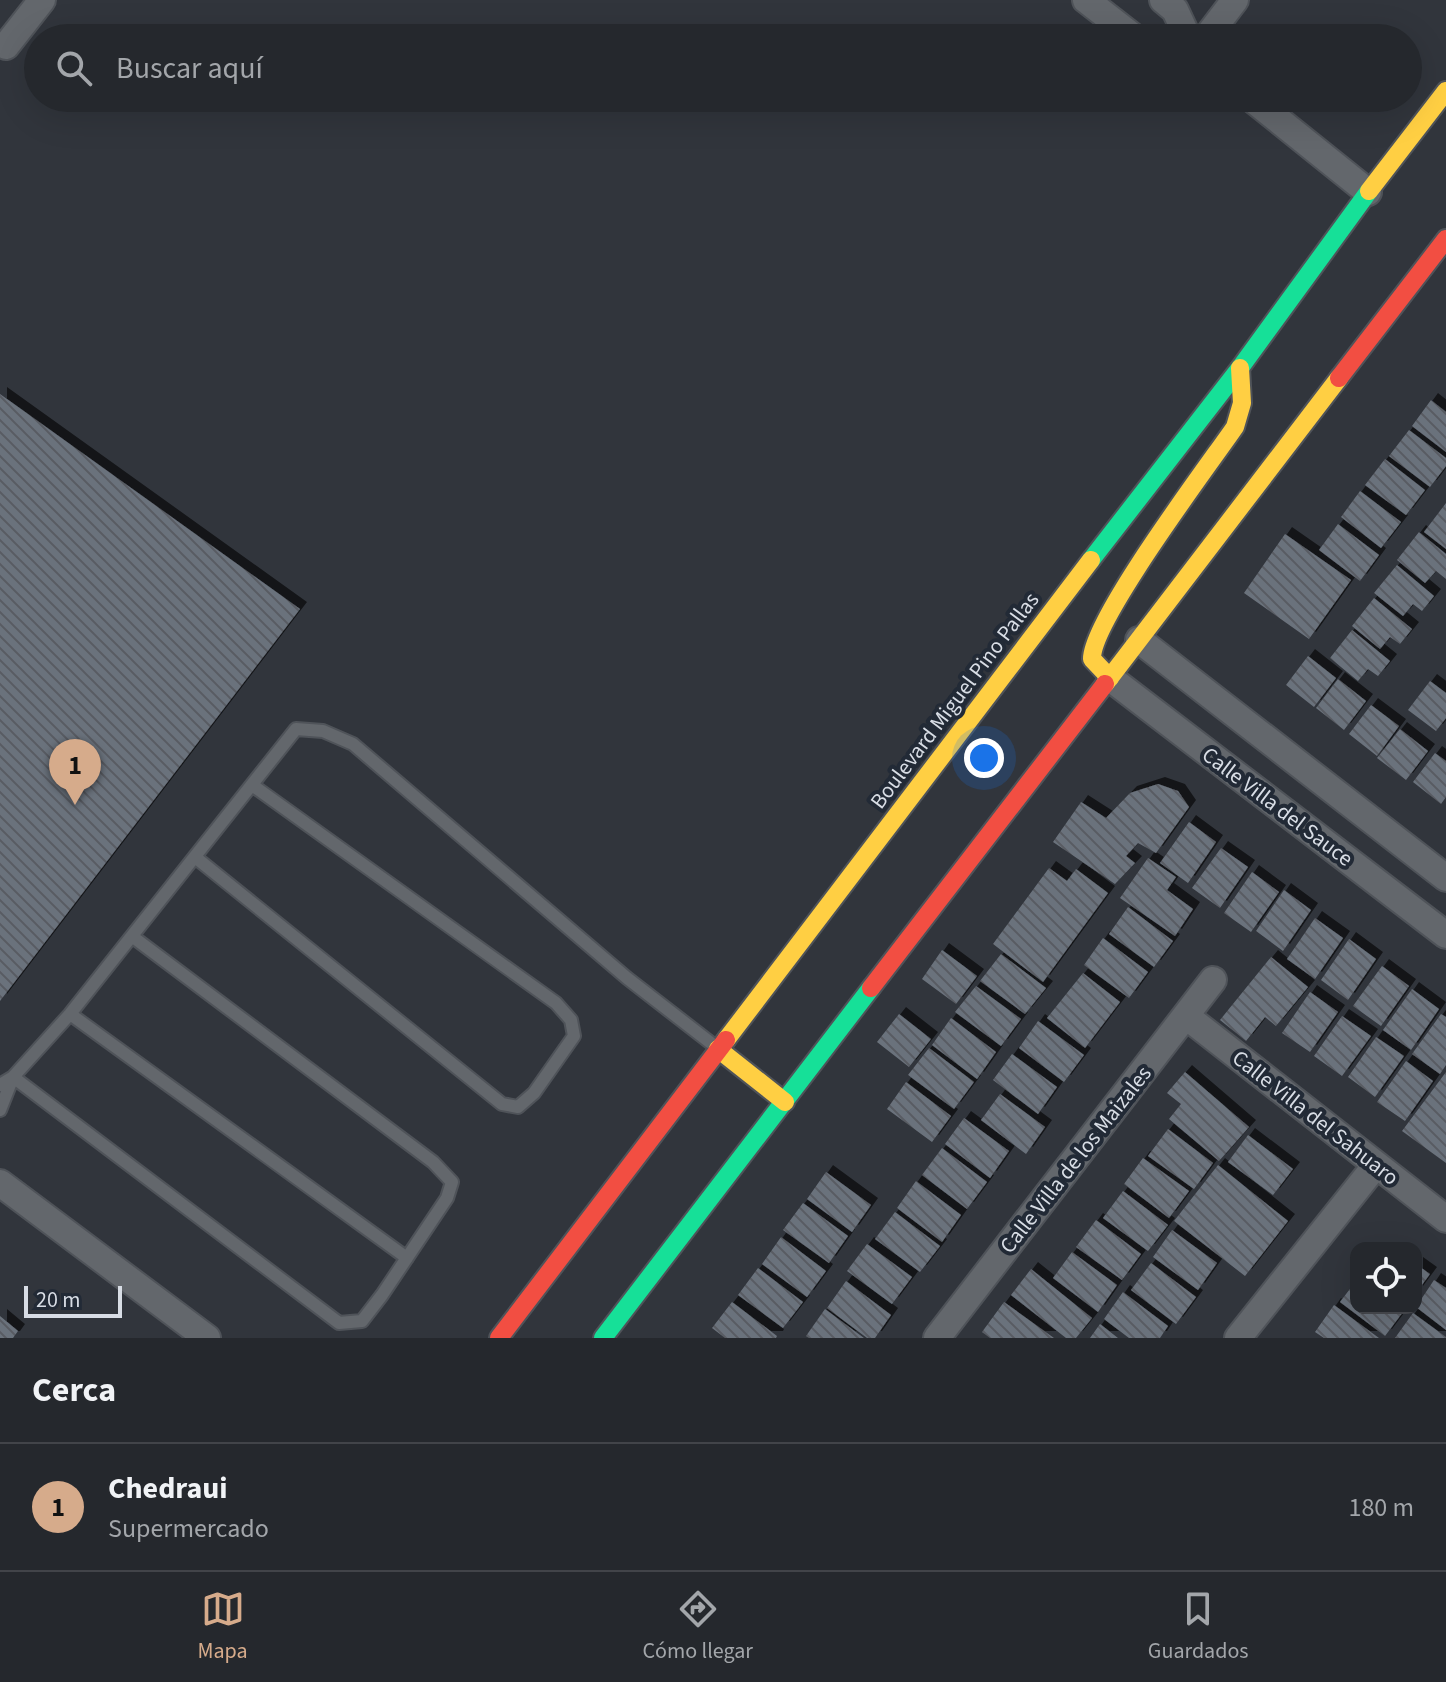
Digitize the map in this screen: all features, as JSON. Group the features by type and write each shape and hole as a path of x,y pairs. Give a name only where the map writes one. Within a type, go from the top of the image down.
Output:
{"main road":[{"name":"Boulevard Miguel Pino Pallas","path":"499,1338 1240,368 1446,91"},
{"path":"603,1338 1446,239"},
{"path":"1110,678 1096,666 1091,655 1094,640 1235,427 1242,403 1240,368"},
{"path":"718,1049 785,1102"}],"street":[{"path":"6,46 42,0"},
{"path":"1086,0 1117,24"},
{"path":"1217,24 1235,0"},
{"path":"1169,5 1180,24"},
{"path":"1268,112 1368,192"},
{"name":"Calle Villa del Sauce","path":"1139,640 1446,878"},
{"name":"Calle Villa del Sauce","path":"1110,678 1446,935"},
{"name":"Calle Villa de los Maizales","path":"937,1338 1213,980"},
{"name":"Calle Villa del Sahuaro","path":"1186,1016 1446,1219"},
{"path":"1238,1338 1376,1165"},
{"path":"0,1183 207,1338"}],"lane":[{"path":"0,1085 13,1077 70,1014 296,729 323,731 353,744 627,978 718,1049"},
{"path":"195,857 502,1104 518,1107 534,1093 574,1036 571,1020 556,1003 252,785"},
{"path":"13,1077 339,1323 362,1321 447,1198 452,1182 433,1162 133,937"},
{"path":"70,1014 407,1258"},
{"path":"0,1110 13,1077"}],"building":[{"path":"0,394 300,609 0,1001"},
{"path":"1431,400 1446,412 1446,452 1412,426"},
{"path":"1409,430 1446,458 1446,466 1430,487 1389,456"},
{"path":"1385,459 1425,490 1406,515 1365,485"},
{"path":"1360,491 1401,522 1381,548 1341,517"},
{"path":"1446,503 1446,549 1424,532"},
{"path":"1338,524 1379,555 1360,581 1319,550"},
{"path":"1419,532 1446,554 1446,579 1436,571 1425,583 1397,560"},
{"path":"1285,534 1351,580 1309,639 1244,593"},
{"path":"1397,565 1434,596 1422,611 1413,604 1403,616 1374,593"},
{"path":"1374,598 1412,629 1400,644 1390,637 1380,649 1352,626"},
{"path":"1352,630 1390,661 1378,676 1368,669 1358,681 1330,658"},
{"path":"1308,656 1336,678 1314,707 1286,685"},
{"path":"1338,679 1366,701 1344,730 1316,708"},
{"path":"1430,681 1446,693 1446,718 1436,731 1408,710"},
{"path":"1371,705 1399,726 1377,756 1349,734"},
{"path":"1400,729 1428,751 1406,780 1377,758"},
{"path":"1435,753 1446,761 1446,797 1441,804 1413,782"},
{"path":"1158,784 1178,791 1189,807 1156,853 1138,843 1126,856 1135,863 1115,884 1053,842 1081,802 1106,818 1130,793"},
{"path":"1189,822 1216,842 1188,883 1160,863"},
{"path":"1221,848 1248,867 1220,908 1192,888"},
{"path":"1148,858 1176,877 1167,890 1193,909 1175,936 1120,898"},
{"path":"1049,868 1067,881 1076,869 1108,893 1043,982 993,944"},
{"path":"1252,872 1279,892 1251,932 1224,913"},
{"path":"1284,890 1311,910 1283,951 1256,931"},
{"path":"1128,907 1173,941 1154,967 1109,934"},
{"path":"1315,918 1343,938 1315,979 1287,959"},
{"path":"1103,938 1148,972 1129,998 1084,965"},
{"path":"1349,939 1376,959 1348,1000 1321,980"},
{"path":"942,950 977,976 956,1004 922,979"},
{"path":"1001,954 1046,988 1025,1014 980,981"},
{"path":"1271,957 1308,987 1276,1026 1265,1017 1246,1041 1220,1020"},
{"path":"1382,966 1409,986 1381,1026 1353,1006"},
{"path":"1083,973 1120,1002 1085,1048 1047,1018"},
{"path":"976,986 1021,1019 1001,1046 955,1012"},
{"path":"1412,989 1439,1009 1411,1050 1383,1030"},
{"path":"1310,992 1338,1012 1310,1052 1282,1033"},
{"path":"899,1014 931,1039 909,1067 877,1042"},
{"path":"1441,1014 1446,1017 1446,1065 1440,1074 1412,1054"},
{"path":"1342,1016 1371,1036 1342,1076 1314,1056"},
{"path":"951,1018 996,1052 977,1079 932,1045"},
{"path":"1038,1021 1084,1055 1064,1082 1019,1048"},
{"path":"1376,1037 1404,1056 1375,1097 1348,1077"},
{"path":"929,1048 974,1082 954,1109 908,1075"},
{"path":"1012,1054 1057,1087 1038,1114 993,1080"},
{"path":"1406,1061 1433,1081 1405,1121 1377,1102"},
{"path":"1185,1072 1249,1127 1219,1161 1169,1119 1181,1104 1167,1093"},
{"path":"1446,1072 1446,1163 1402,1131"},
{"path":"906,1082 951,1116 932,1142 887,1109"},
{"path":"1000,1094 1045,1127 1026,1154 981,1120"},
{"path":"964,1118 1009,1151 990,1178 945,1144"},
{"path":"1168,1129 1213,1163 1194,1189 1148,1156"},
{"path":"1248,1135 1293,1169 1273,1195 1228,1162"},
{"path":"942,1148 987,1182 967,1209 922,1175"},
{"path":"1143,1158 1189,1191 1169,1218 1124,1184"},
{"path":"1218,1165 1288,1221 1245,1276 1174,1221"},
{"path":"826,1172 871,1205 852,1232 807,1199"},
{"path":"916,1181 961,1215 942,1242 897,1208"},
{"path":"1123,1191 1168,1225 1148,1251 1103,1218"},
{"path":"803,1203 848,1236 829,1263 783,1230"},
{"path":"895,1212 940,1246 920,1272 875,1239"},
{"path":"1096,1220 1141,1254 1122,1280 1076,1247"},
{"path":"1172,1230 1217,1263 1198,1290 1153,1257"},
{"path":"781,1237 826,1271 807,1297 762,1264"},
{"path":"867,1244 912,1277 892,1304 847,1271"},
{"path":"1072,1252 1117,1285 1098,1312 1053,1278"},
{"path":"1151,1263 1196,1297 1176,1324 1131,1290"},
{"path":"758,1268 803,1302 783,1328 738,1295"},
{"path":"1422,1268 1430,1274 1422,1285"},
{"path":"1031,1269 1092,1318 1076,1338 1066,1338 1011,1295"},
{"path":"1434,1280 1446,1288 1446,1330 1422,1312 1422,1298"},
{"path":"846,1281 891,1315 875,1338 867,1338 827,1308"},
{"path":"1350,1289 1350,1310 1340,1302"},
{"path":"1123,1292 1168,1326 1160,1338 1129,1338 1104,1319"},
{"path":"732,1302 776,1338 725,1338 712,1328"},
{"path":"1004,1302 1054,1338 990,1338 982,1332"},
{"path":"1334,1305 1379,1338 1324,1338 1315,1332"},
{"path":"825,1309 864,1338 806,1336"},
{"path":"1356,1314 1402,1314 1385,1336"},
{"path":"1412,1314 1446,1337 1446,1338 1395,1338"},
{"path":"0,1316 18,1331 13,1338 0,1338"},
{"path":"1100,1324 1118,1338 1090,1338"}],"traffic: fast":[{"path":"1091,560 1240,368 1369,191"},
{"path":"603,1338 871,988"}],"traffic: slow":[{"path":"1369,191 1446,91"},
{"path":"1110,678 1092,659 1097,640 1130,579 1235,427 1242,403 1240,368"},
{"path":"1105,684 1339,378"},
{"path":"726,1040 1091,560"},
{"path":"718,1049 785,1102"}],"traffic: jam":[{"path":"1339,378 1446,239"},
{"path":"871,988 1105,684"},
{"path":"499,1338 726,1040"}],"place":[{"name":"Chedraui","path":"75,805"}]}
